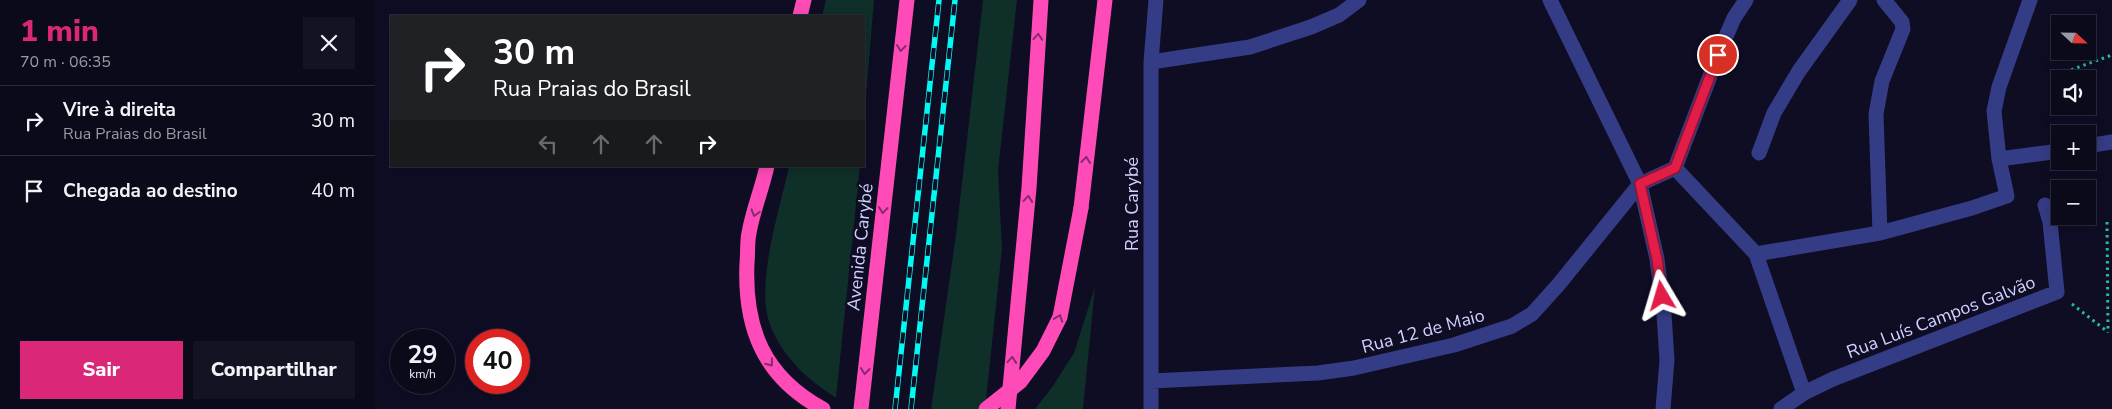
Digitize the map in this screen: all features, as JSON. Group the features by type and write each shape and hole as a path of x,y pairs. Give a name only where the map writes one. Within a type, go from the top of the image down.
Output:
{"highway":[{"path":"800,15 804,0"},
{"name":"Avenida Carybé","path":"861,409 907,0"},
{"path":"1008,409 1029,188 1041,0"},
{"path":"986,409 1020,382 1043,351 1060,317 1081,208 1105,0"},
{"path":"767,167 749,234 747,277 750,318 764,355 783,380 805,399 823,409"}],"street":[{"name":"Rua Carybé","path":"1151,409 1151,62 1156,0"},
{"path":"1151,62 1250,47 1311,27 1339,15 1359,0"},
{"path":"1550,0 1640,184 1657,259 1664,314 1667,360 1663,409"},
{"path":"1640,184 1675,168 1718,55 1734,18 1746,0"},
{"path":"1759,153 1774,113 1789,88 1850,0"},
{"path":"1880,233 1878,97 1882,81 1903,29 1903,22 1884,0"},
{"path":"1756,254 1880,233 1972,208 2007,196 1999,159 1994,112 1999,87 2030,0"},
{"path":"2096,145 2112,142"},
{"path":"1999,159 2051,152"},
{"path":"1675,168 1756,254 1803,394"},
{"name":"Rua 12 de Maio","path":"1151,381 1318,373 1354,368 1454,345 1512,326 1532,314 1559,284 1640,184"},
{"path":"2045,205 2050,222 2057,292"},
{"name":"Rua Luís Campos Galvão","path":"1781,409 1803,394 1833,379 2057,292"}],"path":[{"path":"2071,70 2112,55"},
{"name":"Rua Luís Campos Galvão","path":"2057,292 2108,333 2107,222"}],"green space":[{"path":"826,0 874,0 865,109 865,15 822,15"},
{"path":"983,0 1017,0 998,171 1002,249 985,409 931,409 956,235"},
{"path":"789,167 860,167 836,398 807,376 788,356 773,333 768,320 765,297 766,279 776,220"},
{"path":"1095,287 1083,409 1035,409 1053,386 1074,353"}],"railway":[{"path":"895,409 939,0"},
{"path":"911,409 955,0"}],"route":[{"path":"1662,296 1657,259 1640,184 1675,168 1718,55"}]}
